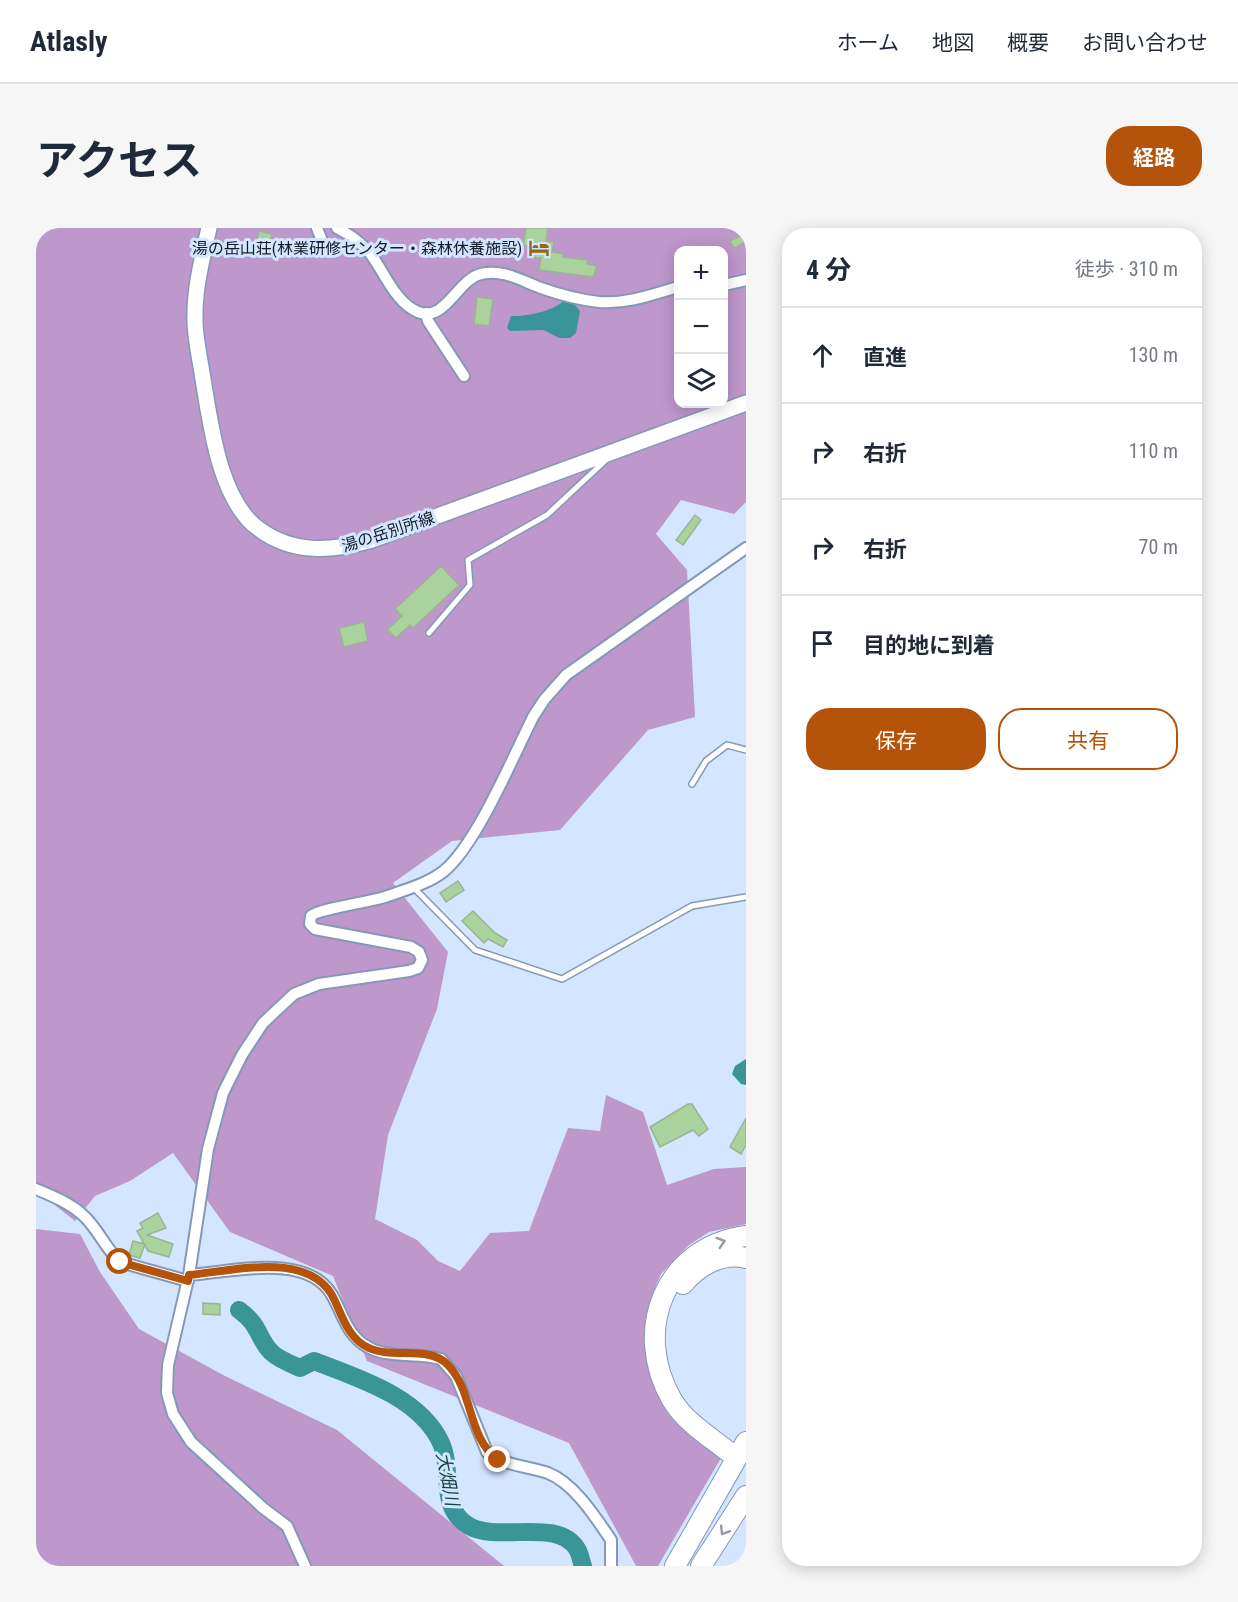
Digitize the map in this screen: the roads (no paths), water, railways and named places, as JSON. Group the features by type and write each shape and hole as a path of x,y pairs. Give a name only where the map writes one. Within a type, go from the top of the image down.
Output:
{"highway":[{"path":"737,1446 685,1417 674,1402 659,1368 655,1336 659,1306 681,1267 702,1249 717,1242 746,1236"},
{"path":"737,1446 692,1408 678,1387 669,1363 667,1328 679,1290 693,1274 718,1259 746,1257"},
{"path":"675,1566 737,1446"},
{"path":"682,1566 746,1466"},
{"path":"701,1566 746,1496"}],"main road":[{"name":"湯の岳別所線","path":"209,228 198,289 195,326 212,434 228,485 238,505 258,529 299,548 340,549 746,403"}],"street":[{"path":"317,228 326,251"},
{"path":"337,228 354,237 364,247 404,301 418,312 435,312 477,274 494,271 512,275 545,289 599,302 631,301 674,288"},
{"path":"728,284 746,280"},
{"path":"426,313 428,321 464,376"},
{"path":"305,1566 287,1527 262,1508 191,1442 172,1414 167,1393 168,1365 189,1278 208,1149 223,1093 242,1055 263,1023 294,994 319,984 409,971 418,968 422,960 419,952 411,947 315,929 310,924 311,916 325,909 347,908 413,887 442,873 468,844 533,717 544,700 566,675 746,548"},
{"path":"36,1188 63,1201 86,1217 112,1255 120,1262 189,1278 274,1268 313,1275 326,1285 354,1338 369,1348 441,1359 456,1376 487,1452 498,1460 549,1474 561,1480 611,1540 611,1566"}],"lane":[{"path":"429,633 470,585 468,560 547,515 620,448"},
{"path":"692,784 706,761 727,745 746,750"},
{"path":"413,887 475,950 562,979 692,906 746,897"}],"waterway":[{"name":"大畑川","path":"239,1310 255,1326 271,1352 281,1359 300,1368 314,1361 368,1382 403,1401 418,1413 441,1443 445,1454 448,1488 453,1509 469,1526 481,1531 556,1534 568,1540 577,1549 583,1566"}],"place":[{"name":"湯の岳山荘(林業研修センター・森林休養施設)","path":"539,248"}]}
